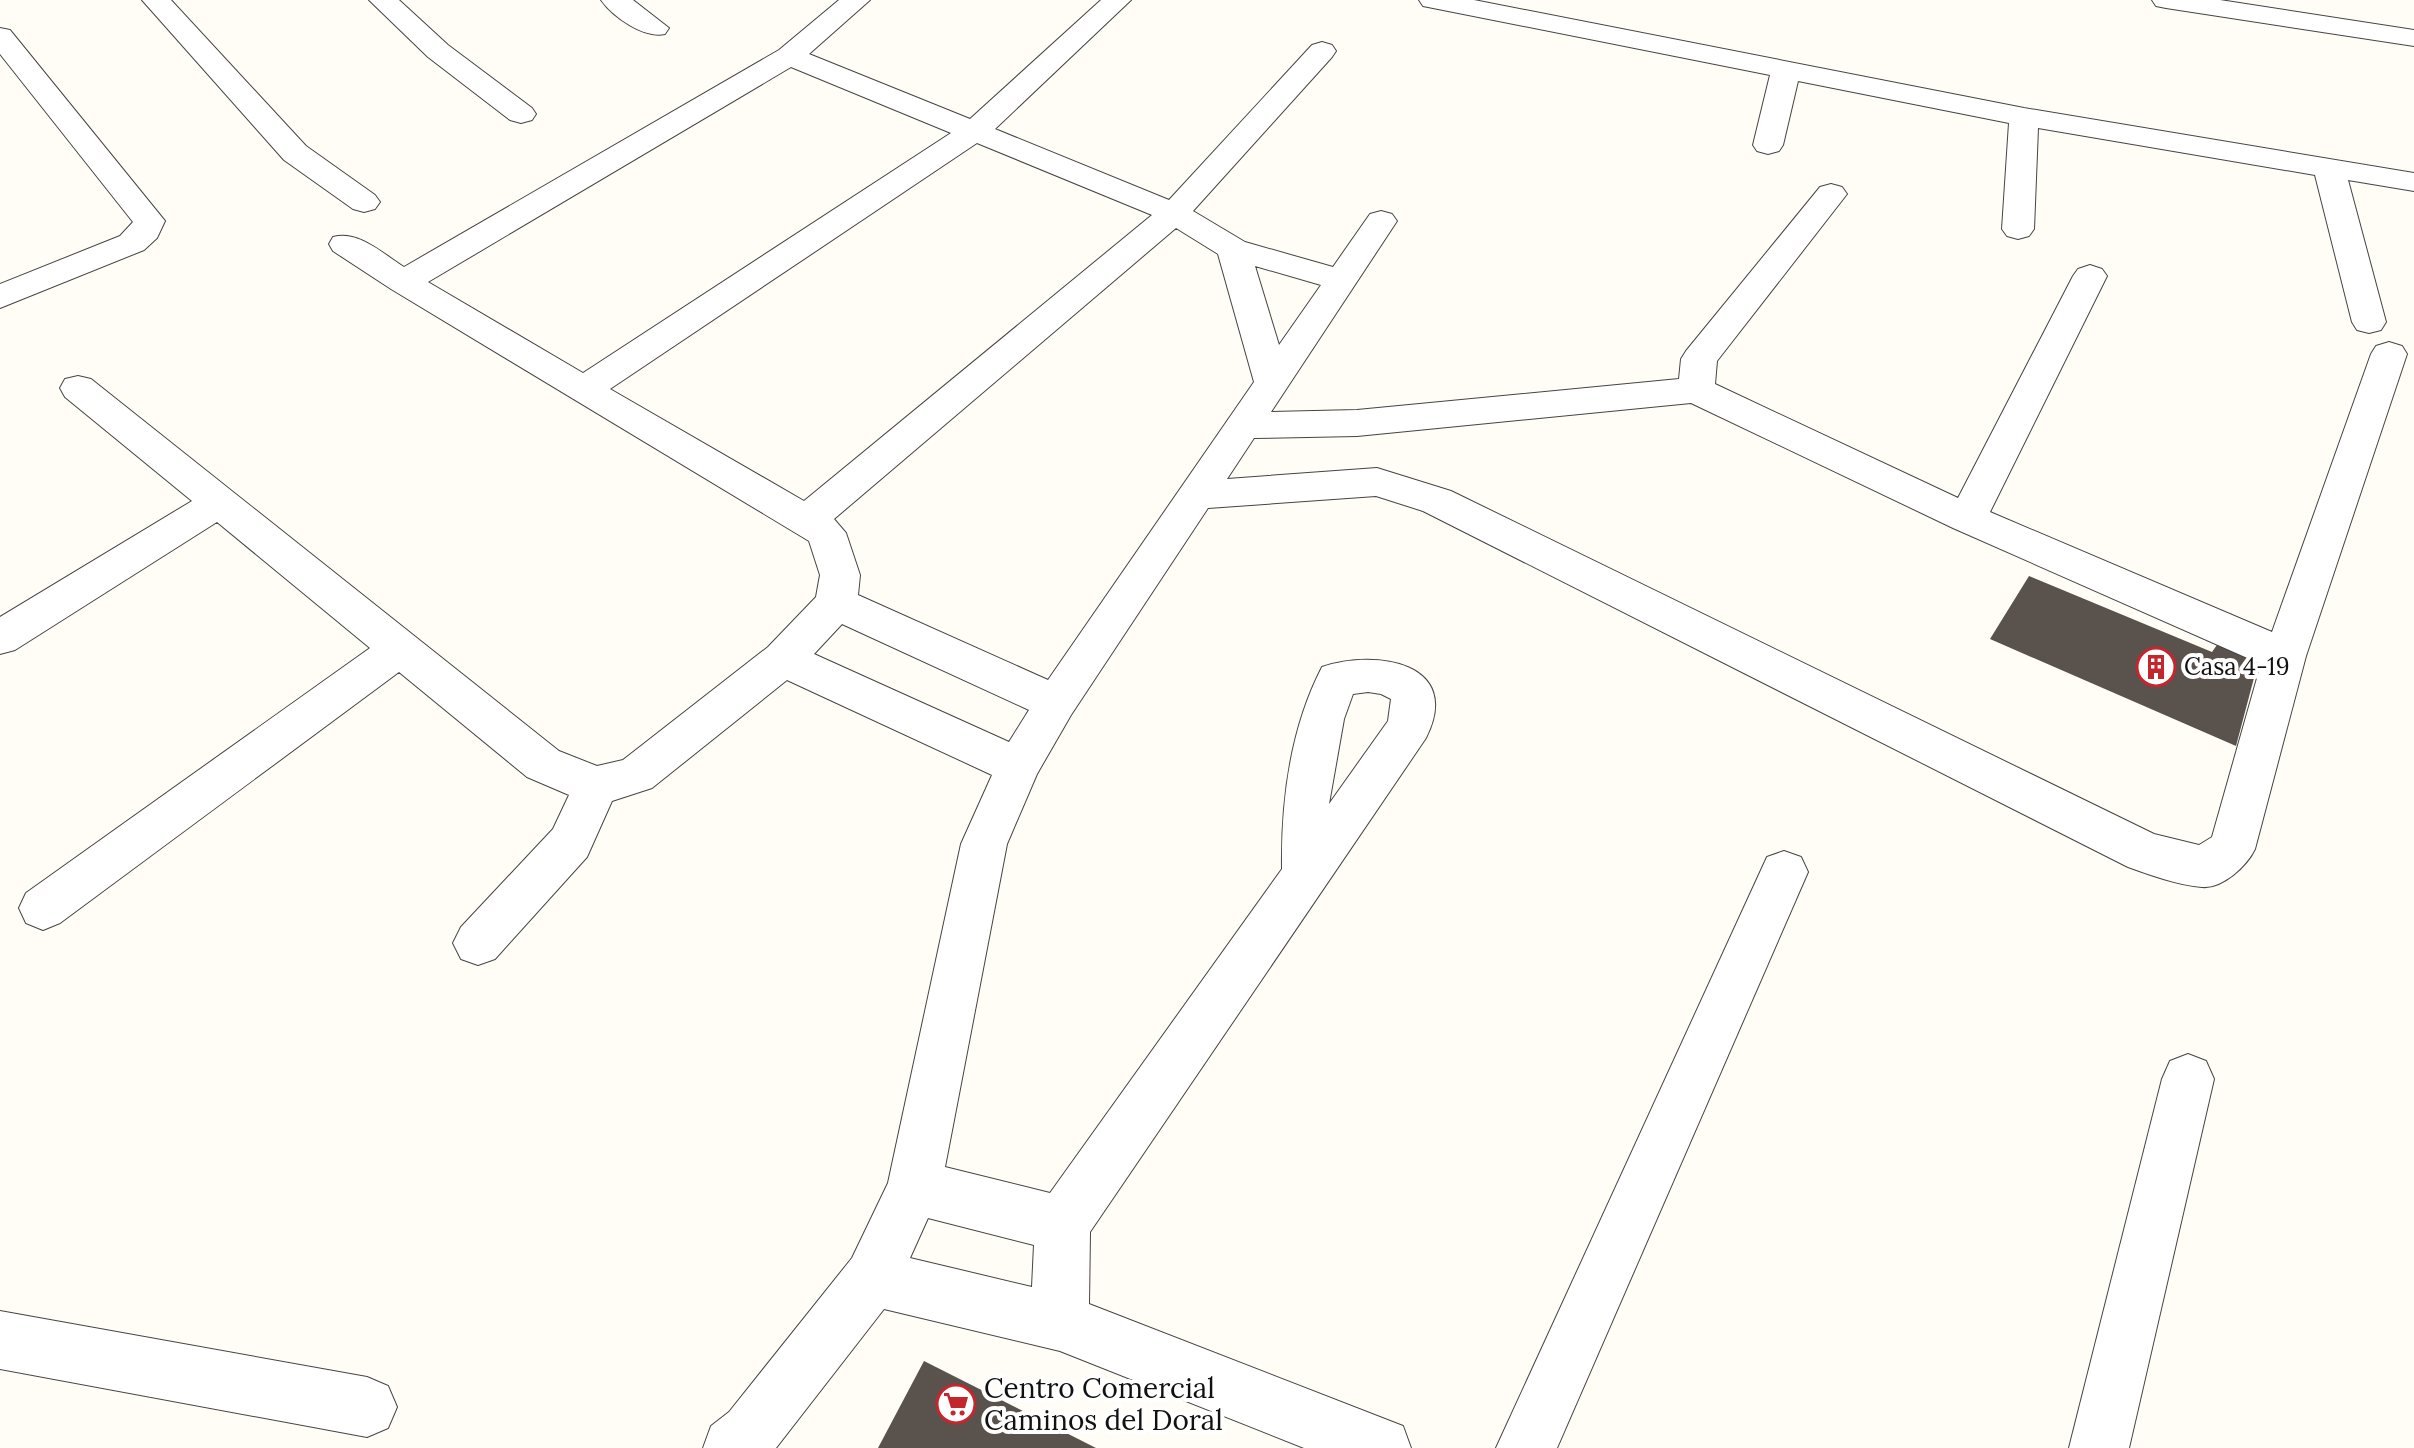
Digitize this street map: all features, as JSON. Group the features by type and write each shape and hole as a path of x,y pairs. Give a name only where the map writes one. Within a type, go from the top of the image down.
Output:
{"street":[{"path":"156,0 295,153 364,202"},
{"path":"383,0 438,51 521,114"},
{"path":"615,0 655,28"},
{"path":"403,282 789,56 856,0"},
{"path":"584,389 975,131 1117,0"},
{"path":"1433,0 2024,117 2414,182"},
{"path":"2166,0 2414,38"},
{"path":"0,36 149,221 145,231 132,243 0,297"},
{"path":"805,522 1174,213 1322,51"},
{"path":"789,56 1174,213 1233,249 1342,280"},
{"path":"1768,145 1786,70"},
{"path":"2018,229 2024,117"},
{"path":"1199,495 1377,482 1437,501 2145,852 2204,867 2232,849 2285,656 2379,338 2329,168"},
{"path":"1696,390 1699,359 1831,194"},
{"path":"733,1448 750,1433 872,1278 914,1187 984,844 1018,766 1056,703 1381,221"},
{"path":"78,388 543,764 596,786 636,775 783,659 836,603 840,575 826,533 403,282 345,244"},
{"path":"1233,249 1272,382"},
{"path":"1967,518 2090,276"},
{"path":"1246,425 1357,423 1696,390 1967,518 2285,656"},
{"path":"1357,423 1377,482"},
{"path":"0,638 218,503"},
{"path":"836,603 1056,703"},
{"path":"43,908 402,647"},
{"path":"783,659 1018,766"},
{"path":"478,943 570,843 596,786"},
{"path":"1526,1448 1784,872"},
{"path":"1060,1322 1062,1224 1306,878"},
{"path":"2099,1448 2188,1079"},
{"path":"914,1187 1062,1224"},
{"path":"872,1278 1060,1322 1381,1448"},
{"path":"0,1340 367,1407"}],"building":[{"name":"Casa 4-19","path":"2029,576 2212,652 2219,642 2259,659 2236,746 1990,639"},
{"name":"Centro Comercial Caminos del Doral","path":"924,1361 1096,1448 878,1448"}],"place":[{"name":"Casa 4-19","path":"2156,667"},
{"name":"Centro Comercial Caminos del Doral","path":"956,1404"}]}
